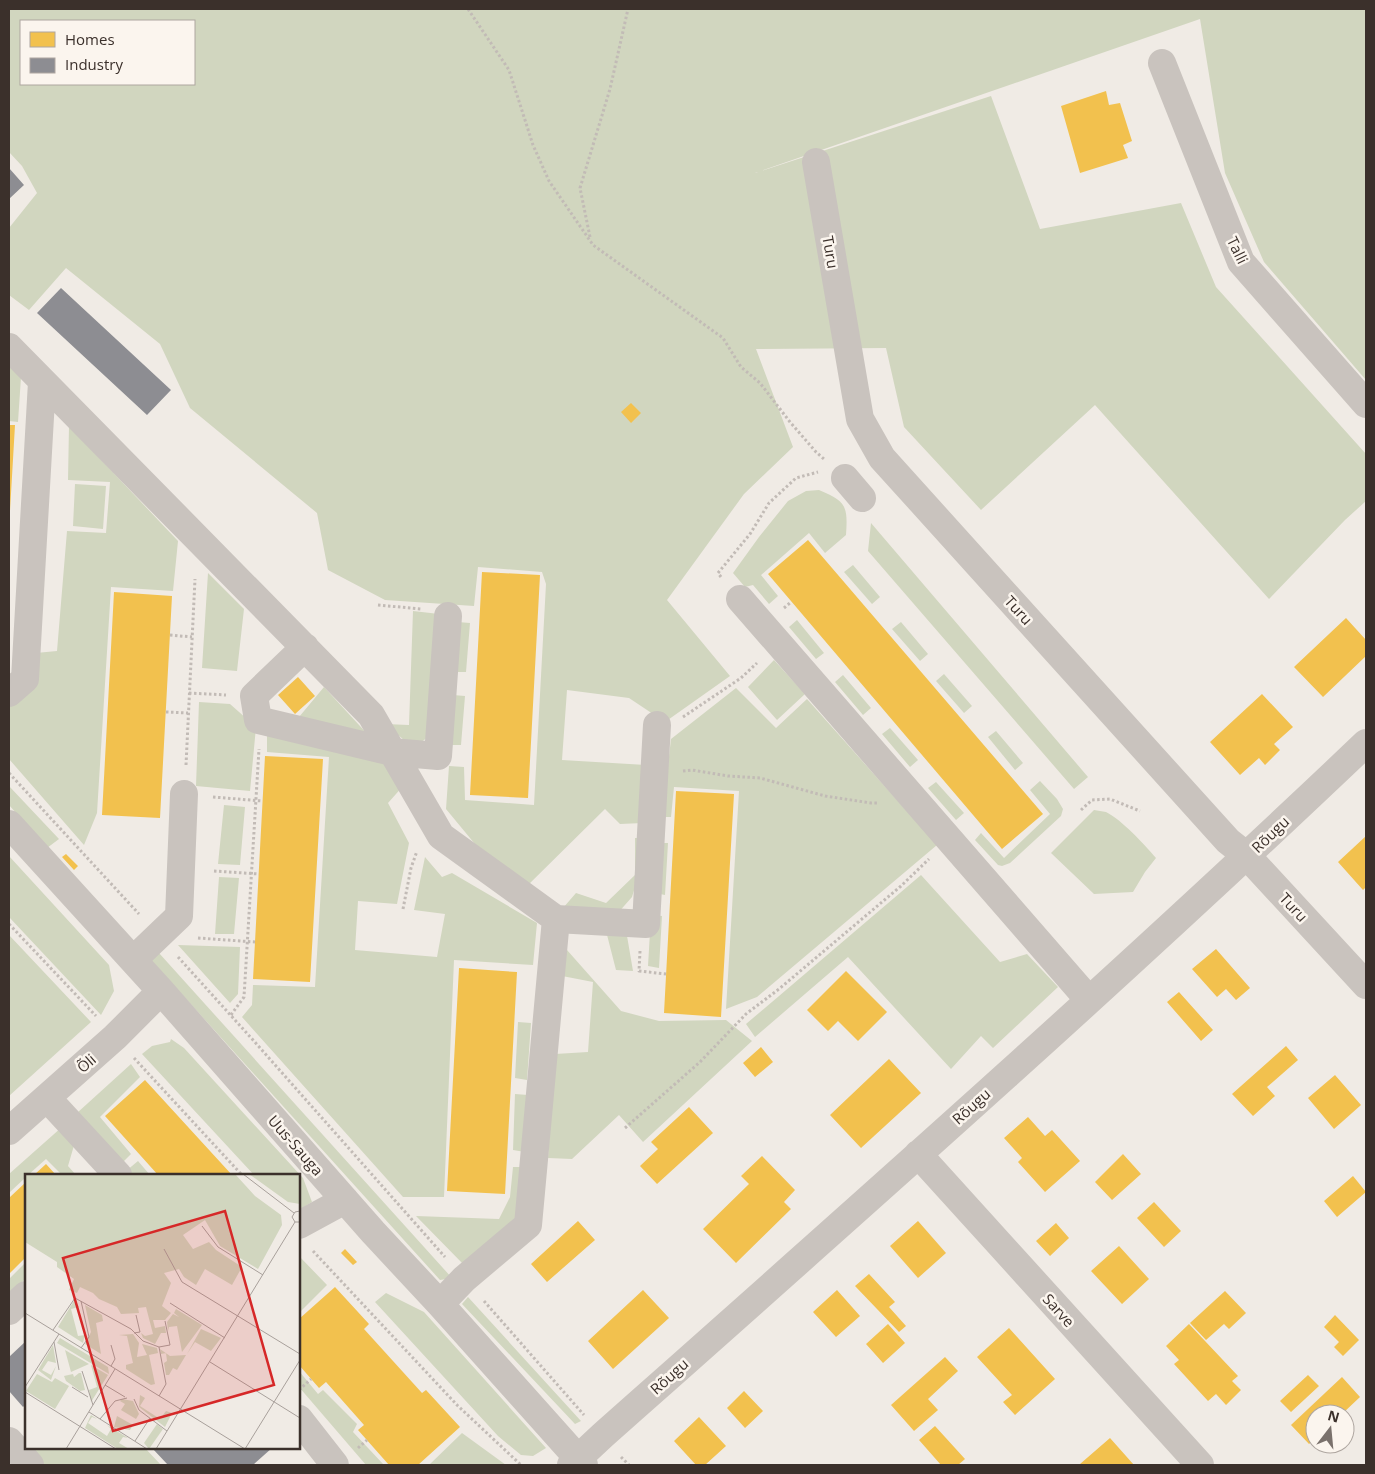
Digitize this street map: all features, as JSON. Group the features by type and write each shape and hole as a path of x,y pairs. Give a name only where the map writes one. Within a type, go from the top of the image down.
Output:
{"street":[{"name":"Talli","path":"1162,63 1240,262 1366,404"},
{"name":"Turu","path":"816,162 860,419 882,458 1228,841 1247,856 1366,985"},
{"path":"9,347 370,715 441,836 556,919 646,924 657,724"},
{"path":"9,693 25,679 42,382"},
{"path":"740,599 1088,1000"},
{"path":"304,647 258,709 392,752 438,756 448,616"},
{"name":"Rõugu","path":"578,1463 602,1436 918,1154 1247,856 1366,743"},
{"path":"132,960 162,939 179,916 184,794"},
{"name":"Uus-Sauga","path":"9,824 440,1304 578,1463"},
{"path":"440,1304 464,1279 528,1225 556,919"},
{"name":"Õli","path":"9,1131 115,1037 161,992"},
{"path":"47,1098 117,1174"},
{"name":"Sarve","path":"918,1154 1200,1465"},
{"path":"300,1223 345,1200"},
{"path":"9,1311 25,1296"},
{"path":"300,1421 323,1461"},
{"path":"9,1442 30,1465"}],"path":[{"path":"468,9 509,70 533,145 549,181 594,245 722,338 741,367 760,383 816,452 853,488 822,471 796,478 768,503 750,534 718,573 740,599"},
{"path":"590,240 580,188 610,89 628,9"},
{"path":"197,538 184,794 262,801"},
{"path":"170,635 192,637"},
{"path":"657,724 674,724 740,678 779,644"},
{"path":"189,693 258,709 256,800 244,996 231,1015"},
{"path":"166,712 188,713"},
{"path":"654,774 692,770 728,776 760,778 825,796 871,803 892,803 905,788"},
{"path":"9,772 231,1015 629,1465"},
{"path":"1081,810 1092,800 1110,798 1140,811"},
{"path":"403,909 411,868 420,843 437,829"},
{"path":"625,1128 700,1062 746,1014 779,989 902,886 950,840"},
{"path":"214,871 259,874"},
{"path":"641,924 639,971 666,974"},
{"path":"162,939 175,936 255,942"},
{"path":"312,1250 457,1405 520,1465"},
{"path":"300,1389 311,1378"}],"green space":[{"path":"9,9 1366,9 1366,380 1264,262 1225,173 1200,19 755,173 991,96 1040,229 1181,203 1216,287 1366,454 1366,501 1345,520 1269,599 1095,405 981,510 904,427 886,348 756,349 793,447 744,494 667,600 730,676 665,722 629,698 567,690 562,760 646,765 643,823 620,824 605,809 525,888 489,861 446,809 449,766 464,767 465,800 534,805 546,584 542,572 478,567 474,606 385,600 328,570 317,513 190,408 160,344 66,268 29,310 9,295 9,228 37,193 22,166 9,152"},
{"path":"9,363 21,377 18,422 9,421"},
{"path":"69,426 178,541 173,591 111,587 97,813 84,845 9,759 9,706 36,653 57,651 67,531 106,533 110,482 68,480"},
{"path":"75,484 106,486 103,529 73,526"},
{"path":"819,490 840,501 843,506 846,517 846,535 825,553 809,533 761,575 778,596 769,604 753,585 745,587 733,573 788,501 806,491"},
{"path":"871,523 1088,777 1074,789 868,551"},
{"path":"853,565 880,597 872,604 844,572"},
{"path":"208,573 244,609 237,671 202,668"},
{"path":"413,611 439,614 427,738 421,742 404,740 385,724 409,725"},
{"path":"797,620 824,653 816,659 789,627"},
{"path":"458,622 470,623 466,672 453,672"},
{"path":"901,622 928,654 920,661 892,629"},
{"path":"774,660 805,694 777,720 748,687"},
{"path":"944,674 972,706 964,713 936,681"},
{"path":"843,675 871,708 863,715 835,682"},
{"path":"324,687 371,738 299,717"},
{"path":"736,688 776,728 807,699 937,845 757,997 726,1009 739,791 674,787 671,817 662,817 671,739"},
{"path":"453,695 465,696 461,745 448,745"},
{"path":"199,702 230,704 256,727 250,791 196,786"},
{"path":"890,728 918,760 910,767 882,734"},
{"path":"267,730 380,755 404,785 388,803 409,843 397,904 358,901 355,950 437,957 445,914 414,910 425,857 442,877 452,873 537,923 533,965 454,960 444,1197 403,1197 242,1017 252,1005 253,985 315,987 329,757 267,752"},
{"path":"996,731 1023,763 1015,770 988,737"},
{"path":"1040,781 1057,799 1063,809 1061,816 1010,863 1002,866 998,865 975,840 981,833 1004,858 1050,814 1030,790"},
{"path":"936,782 964,813 956,820 928,788"},
{"path":"9,786 59,839 47,848 9,805"},
{"path":"224,805 245,807 240,865 218,864"},
{"path":"1094,810 1106,812 1126,826 1156,858 1133,892 1094,894 1051,853"},
{"path":"635,838 642,838 637,880 632,897 617,914 563,908 576,893 606,903 635,875"},
{"path":"657,843 668,843 665,895 655,893"},
{"path":"9,856 109,965 114,991 101,1015 9,917"},
{"path":"921,875 1000,962 1027,954 1058,987 993,1048 981,1036 951,1069 848,957 755,1037 746,1024"},
{"path":"219,877 239,878 234,934 215,934"},
{"path":"651,915 662,916 659,968 648,966"},
{"path":"626,930 633,971 616,970 606,931"},
{"path":"9,935 91,1022 9,1096"},
{"path":"559,941 621,1011 659,1021 726,1020 752,1041 643,1142 619,1115 572,1159 548,1158 555,1054 588,1052 593,982 557,975"},
{"path":"178,945 240,947 238,994 230,1003"},
{"path":"159,953 452,1278 440,1280 150,959"},
{"path":"518,1022 531,1023 527,1080 515,1078"},
{"path":"171,1039 184,1048 299,1174 253,1174 142,1054 152,1046 170,1042"},
{"path":"131,1064 140,1077 100,1117 131,1154 119,1166 77,1113"},
{"path":"515,1094 528,1095 525,1152 513,1150"},
{"path":"62,1127 75,1142 68,1166 75,1174 61,1174 46,1159 29,1174 25,1174 25,1178 9,1193 9,1174"},
{"path":"138,1161 149,1174 129,1174 126,1171"},
{"path":"513,1167 524,1167 516,1221 464,1265 416,1216 499,1219 510,1197"},
{"path":"300,1175 303,1178 312,1202 300,1209"},
{"path":"300,1257 327,1285 300,1312"},
{"path":"25,1263 25,1279 9,1296 9,1279"},
{"path":"386,1293 424,1312 546,1448 533,1456 521,1455 498,1436 375,1302"},
{"path":"468,1297 581,1421 575,1424 462,1304"},
{"path":"300,1372 318,1394 323,1390 357,1424 353,1432 384,1465 366,1465 300,1388"},
{"path":"462,1433 506,1465 429,1465"},
{"path":"27,1449 146,1449 161,1465 39,1465"}],"building: Homes":[{"path":"1106,91 1109,105 1120,103 1132,141 1123,145 1128,158 1080,173 1061,106"},
{"path":"631,403 641,413 631,423 621,412"},
{"path":"9,425 15,425 10,511 9,511"},
{"path":"808,540 1043,814 1002,849 768,574"},
{"path":"482,572 540,575 528,798 470,795"},
{"path":"114,592 172,596 160,818 102,815"},
{"path":"1346,618 1366,640 1366,656 1323,697 1294,667"},
{"path":"298,677 315,696 295,714 278,695"},
{"path":"1262,694 1293,727 1274,744 1280,750 1265,765 1259,758 1240,775 1210,742"},
{"path":"265,756 323,759 310,982 253,979"},
{"path":"676,791 734,794 721,1017 664,1013"},
{"path":"1366,836 1366,887 1363,890 1338,862"},
{"path":"66,854 78,866 74,870 62,857"},
{"path":"1216,949 1250,988 1236,1000 1226,989 1217,997 1192,969"},
{"path":"459,968 517,972 505,1194 447,1191"},
{"path":"846,971 887,1012 858,1041 838,1021 828,1031 807,1010"},
{"path":"1179,992 1213,1030 1201,1041 1167,1002"},
{"path":"1286,1046 1298,1060 1267,1087 1275,1096 1253,1116 1232,1094"},
{"path":"761,1047 773,1062 755,1077 743,1063"},
{"path":"889,1059 921,1093 861,1148 830,1115"},
{"path":"1335,1075 1361,1105 1334,1129 1308,1098"},
{"path":"145,1080 231,1174 157,1174 105,1116"},
{"path":"689,1107 713,1133 657,1184 640,1166 658,1149 651,1142"},
{"path":"1028,1117 1045,1136 1052,1130 1080,1161 1045,1192 1018,1162 1022,1158 1004,1138"},
{"path":"1123,1154 1141,1174 1112,1200 1095,1182"},
{"path":"762,1156 795,1190 784,1202 791,1209 736,1263 703,1229 749,1184 741,1176"},
{"path":"46,1164 55,1174 35,1174"},
{"path":"1353,1176 1366,1192 1337,1217 1324,1201"},
{"path":"25,1183 25,1258 9,1274 9,1198"},
{"path":"1154,1202 1181,1231 1164,1247 1137,1218"},
{"path":"578,1221 595,1240 547,1282 531,1264"},
{"path":"918,1221 946,1253 918,1278 890,1246"},
{"path":"1056,1223 1069,1238 1050,1256 1036,1241"},
{"path":"1119,1246 1149,1279 1122,1304 1091,1271"},
{"path":"345,1249 357,1262 353,1265 341,1253"},
{"path":"869,1274 895,1302 889,1307 906,1326 899,1332 855,1286"},
{"path":"335,1287 369,1324 364,1329 422,1393 426,1390 460,1427 418,1465 389,1465 358,1430 364,1425 326,1382 319,1388 300,1366 300,1318"},
{"path":"643,1290 669,1318 613,1369 588,1341"},
{"path":"837,1290 860,1316 836,1337 813,1312"},
{"path":"1225,1291 1246,1313 1229,1329 1224,1324 1206,1340 1190,1323"},
{"path":"1335,1315 1359,1340 1343,1356 1334,1347 1339,1342 1324,1327"},
{"path":"888,1324 905,1343 883,1363 866,1344"},
{"path":"1189,1324 1238,1376 1232,1381 1241,1390 1226,1405 1216,1394 1208,1401 1174,1364 1179,1360 1166,1346"},
{"path":"1009,1328 1055,1379 1015,1415 1003,1402 1012,1395 977,1357"},
{"path":"945,1357 958,1371 928,1399 938,1410 914,1431 891,1405"},
{"path":"1308,1375 1319,1386 1291,1412 1280,1401"},
{"path":"1342,1377 1360,1397 1353,1404 1313,1404"},
{"path":"744,1391 763,1411 745,1428 727,1408"},
{"path":"1305,1412 1305,1440 1291,1425"},
{"path":"699,1417 726,1446 705,1465 696,1465 674,1441"},
{"path":"935,1426 965,1459 958,1465 941,1465 919,1440"},
{"path":"1110,1438 1134,1465 1080,1464"}],"building: Industry":[{"path":"9,168 24,185 9,199"},
{"path":"61,288 171,390 147,415 37,313"},
{"path":"25,1342 25,1405 23,1407 9,1391 9,1357"},
{"path":"153,1449 271,1449 253,1465 168,1465"}]}
